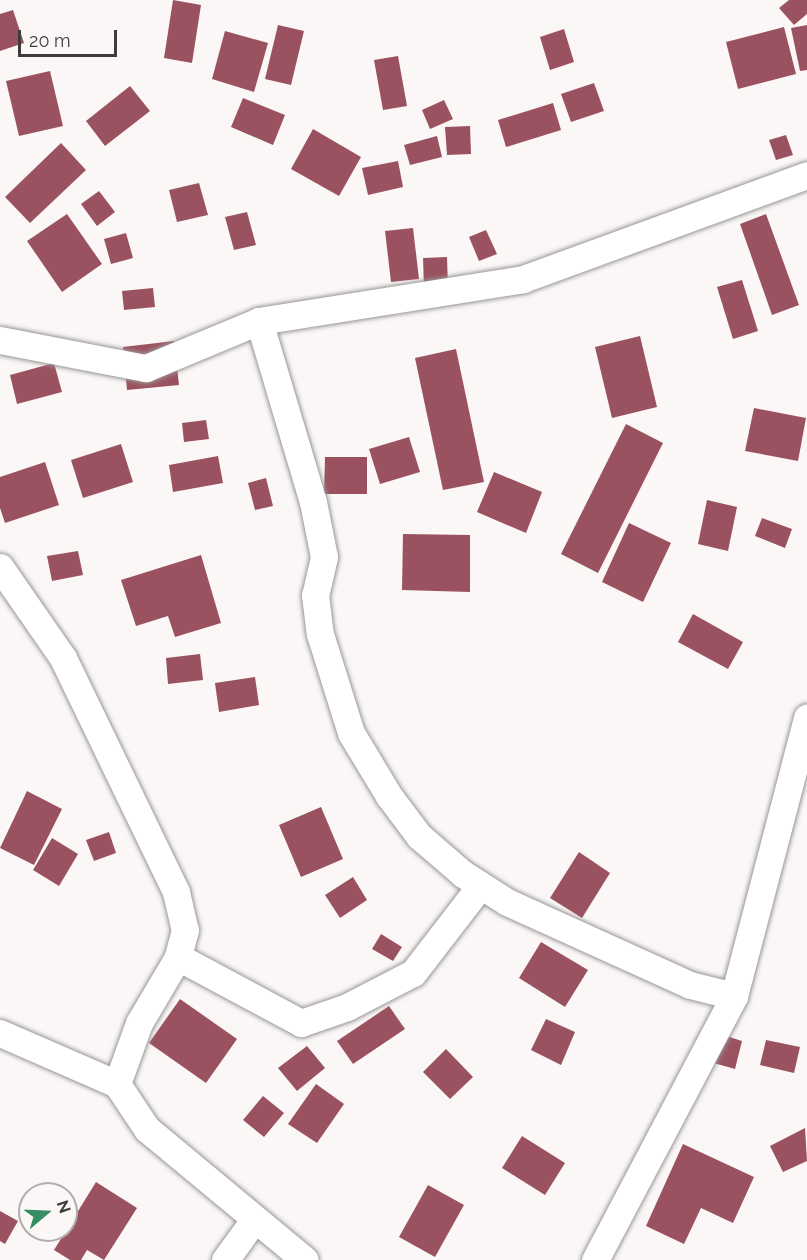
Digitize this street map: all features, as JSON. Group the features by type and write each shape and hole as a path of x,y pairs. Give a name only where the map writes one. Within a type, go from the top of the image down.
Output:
{"street":[{"path":"0,340 146,368 259,321 523,279 807,176"},
{"path":"259,321 313,502 324,557 315,595 320,634 351,733 389,796 419,836 480,886 690,985 734,996"},
{"path":"0,567 63,658 176,892 185,930 178,957 138,1023 117,1084"},
{"path":"595,1260 734,996 807,717"},
{"path":"178,957 301,1023 347,1007 413,973 480,886"},
{"path":"0,1033 117,1084 147,1129 305,1260"},
{"path":"225,1260 254,1220"}],"building":[{"path":"173,0 201,5 192,63 164,58"},
{"path":"789,0 807,0 807,14 794,25 779,8"},
{"path":"13,10 24,43 0,51 0,14"},
{"path":"278,25 304,31 291,85 265,79"},
{"path":"807,25 807,70 800,71 791,28"},
{"path":"784,27 796,74 738,89 726,42"},
{"path":"564,29 574,62 550,70 540,37"},
{"path":"225,31 268,43 254,92 212,79"},
{"path":"398,56 407,106 383,110 374,60"},
{"path":"50,71 63,126 19,136 6,81"},
{"path":"594,83 604,111 571,122 561,94"},
{"path":"130,86 150,111 105,146 86,121"},
{"path":"243,98 285,115 273,145 231,127"},
{"path":"444,100 453,119 430,129 422,110"},
{"path":"553,103 561,130 506,147 498,120"},
{"path":"470,126 471,154 447,155 445,127"},
{"path":"313,129 361,157 339,196 291,169"},
{"path":"786,135 793,155 776,160 769,140"},
{"path":"437,136 442,157 410,165 404,145"},
{"path":"61,143 86,170 30,223 5,197"},
{"path":"398,161 403,187 368,195 362,168"},
{"path":"199,183 208,215 177,222 169,190"},
{"path":"99,191 115,212 97,226 81,204"},
{"path":"247,212 256,245 234,250 225,217"},
{"path":"67,214 102,264 62,292 27,241"},
{"path":"766,214 799,305 772,315 740,224"},
{"path":"413,228 419,279 391,282 385,231"},
{"path":"486,230 497,254 479,261 469,237"},
{"path":"126,233 133,258 111,264 104,239"},
{"path":"447,257 448,288 424,289 423,258"},
{"path":"742,280 758,331 733,339 717,287"},
{"path":"153,288 155,307 124,310 122,291"},
{"path":"640,336 657,407 612,418 595,347"},
{"path":"174,341 179,385 127,390 123,347"},
{"path":"456,349 484,482 443,490 415,358"},
{"path":"54,363 62,392 17,404 10,375"},
{"path":"754,408 806,418 798,461 745,451"},
{"path":"206,420 209,439 184,442 182,423"},
{"path":"626,424 663,443 598,573 561,554"},
{"path":"409,437 420,472 380,484 369,449"},
{"path":"121,444 133,482 83,498 71,460"},
{"path":"218,456 223,483 173,492 169,465"},
{"path":"325,457 367,457 367,494 324,494"},
{"path":"45,462 59,505 5,523 0,508 0,477"},
{"path":"494,472 542,492 526,533 477,512"},
{"path":"266,478 273,506 255,510 248,483"},
{"path":"707,500 737,507 728,551 698,544"},
{"path":"762,518 792,529 785,548 755,536"},
{"path":"629,523 671,543 643,602 602,582"},
{"path":"403,534 470,535 470,592 402,590"},
{"path":"78,551 83,575 52,581 47,556"},
{"path":"201,555 221,623 175,637 168,616 136,626 121,580"},
{"path":"693,614 743,642 728,669 678,642"},
{"path":"200,654 203,680 168,684 166,658"},
{"path":"255,677 259,705 219,712 215,683"},
{"path":"27,791 62,809 34,865 0,848"},
{"path":"321,807 343,859 301,877 279,825"},
{"path":"109,832 116,853 94,861 86,840"},
{"path":"52,838 78,854 59,886 33,870"},
{"path":"579,852 610,873 582,918 550,898"},
{"path":"353,877 367,900 340,918 325,895"},
{"path":"381,934 402,947 393,961 372,949"},
{"path":"541,942 588,970 565,1007 519,978"},
{"path":"180,999 237,1039 206,1083 149,1043"},
{"path":"389,1006 405,1029 353,1064 337,1041"},
{"path":"546,1019 575,1032 561,1065 531,1050"},
{"path":"717,1033 742,1041 735,1069 710,1062"},
{"path":"766,1040 800,1047 794,1073 760,1065"},
{"path":"307,1046 325,1068 297,1091 278,1068"},
{"path":"446,1049 473,1077 450,1099 423,1072"},
{"path":"316,1084 344,1104 317,1143 288,1124"},
{"path":"263,1096 284,1113 264,1137 243,1120"},
{"path":"805,1128 807,1161 783,1172 770,1146"},
{"path":"522,1136 565,1163 545,1195 502,1168"},
{"path":"683,1144 754,1177 733,1223 701,1208 684,1244 646,1226"},
{"path":"96,1182 137,1208 104,1260 87,1250 81,1260 70,1260 54,1250 59,1242 78,1242 78,1211"},
{"path":"428,1185 464,1205 435,1257 399,1237"},
{"path":"0,1211 18,1221 5,1244 0,1241"}]}
